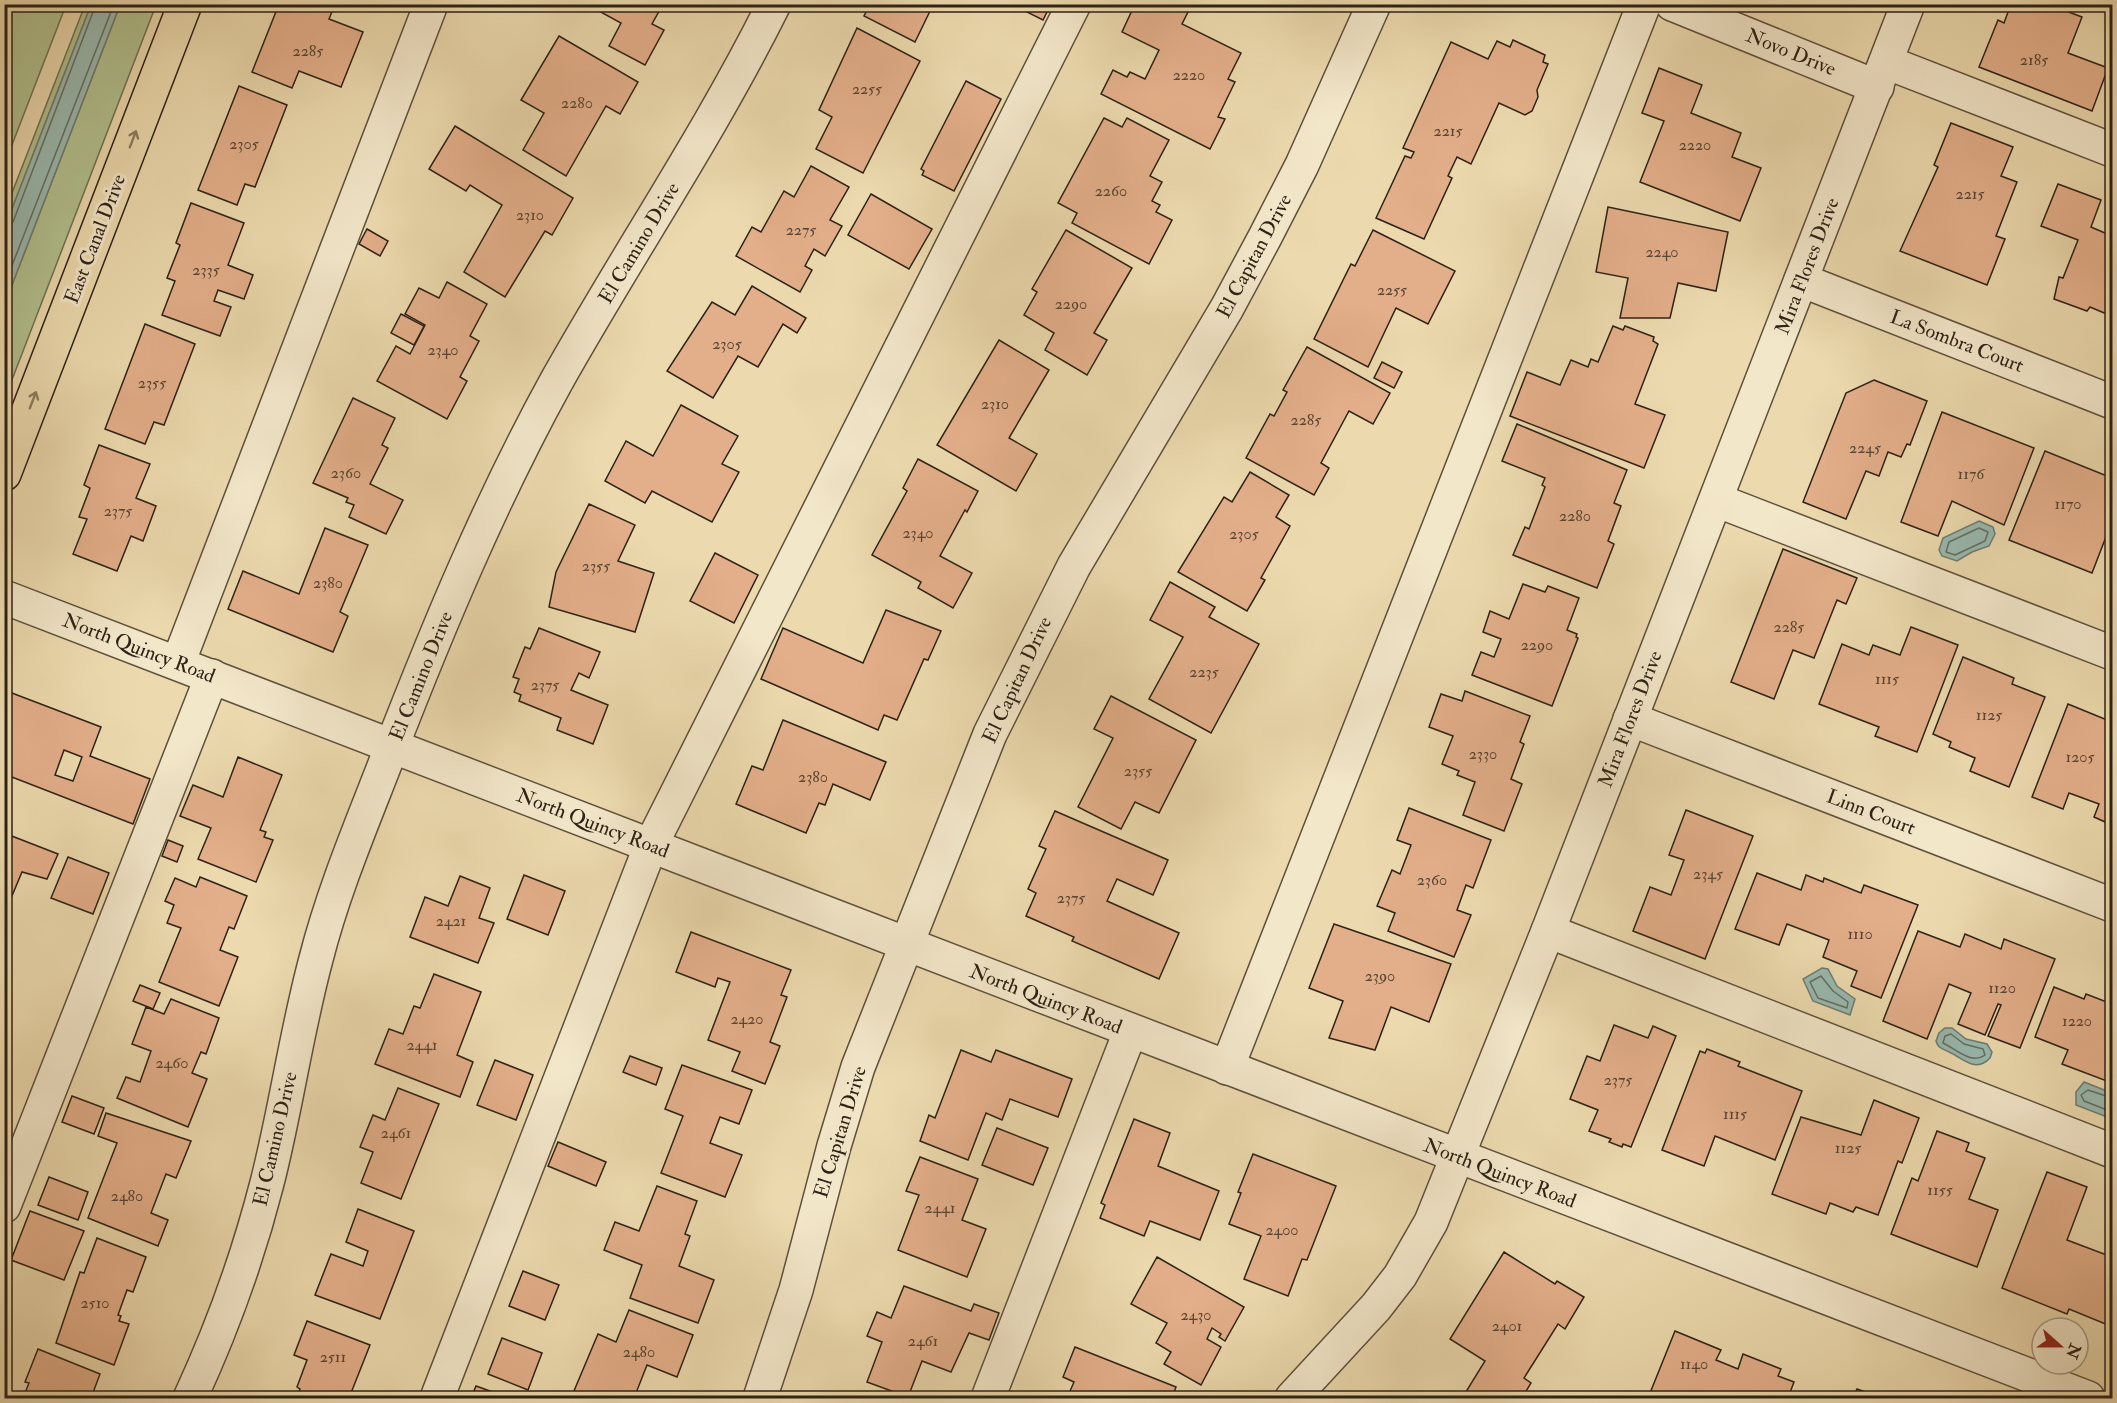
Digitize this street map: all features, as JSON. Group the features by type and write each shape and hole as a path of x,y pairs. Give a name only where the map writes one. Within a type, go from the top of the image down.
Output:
{"main road":[{"name":"East Canal Drive","path":"4,474 185,4"}],"street":[{"path":"178,663 431,4"},
{"name":"El Camino Drive","path":"190,1398 214,1346 244,1265 267,1182 317,954 345,868 392,746 469,559 531,429 580,340 704,134 774,4"},
{"path":"437,1398 651,845 1074,4"},
{"name":"El Capitan Drive","path":"760,1398 796,1290 858,1066 975,771 1038,634 1094,531 1244,277 1302,165 1374,4"},
{"path":"1227,1068 1644,4"},
{"name":"Novo Drive","path":"1672,4 2112,150"},
{"name":"Mira Flores Drive","path":"1292,1398 1361,1325 1400,1276 1431,1222 1548,931 1908,4"},
{"name":"La Sombra Court","path":"1801,280 2112,402"},
{"path":"1716,500 2112,652"},
{"name":"North Quincy Road","path":"4,597 1459,1157 2028,1388 2088,1398"},
{"path":"4,1206 212,676"},
{"name":"Linn Court","path":"1630,718 2112,905"},
{"path":"1548,931 2112,1151"},
{"path":"987,1398 1130,1032"}],"green space":[{"path":"13,5 66,5 5,163 5,26"},
{"path":"85,5 91,5 5,227 5,211"},
{"path":"120,5 156,5 5,398 5,303"}],"water":[{"path":"91,5 120,5 5,303 5,227"},
{"path":"1979,521 1993,527 1995,534 1989,546 1957,561 1942,556 1939,550 1943,538"},
{"path":"1822,968 1828,969 1837,986 1855,999 1850,1015 1813,1001 1803,979"},
{"path":"1945,1028 1952,1028 1966,1039 1987,1044 1992,1052 1990,1058 1975,1065 1938,1046 1936,1041 1939,1033"},
{"path":"2084,1082 2112,1093 2112,1119 2076,1105 2076,1092"}],"building":[{"path":"279,4 335,4 329,19 363,32 341,87 299,71 292,88 252,72"},
{"path":"600,4 662,6 652,24 664,30 645,65 609,46 621,23 597,10"},
{"path":"870,4 940,4 937,10 932,7 915,42 864,16"},
{"path":"1011,4 1051,4 1043,20"},
{"path":"1135,4 1177,4 1189,10 1182,24 1241,53 1228,79 1235,82 1218,117 1225,119 1210,149 1101,94 1113,70 1127,77 1130,72 1145,79 1159,50 1122,32"},
{"path":"2011,4 2069,4 2066,11 2082,17 2068,53 2108,68 2092,111 1979,67 1998,20 2004,23"},
{"path":"857,28 920,61 863,173 816,149 832,117 819,110"},
{"path":"559,36 638,82 620,114 606,106 566,176 523,150 544,113 521,100"},
{"path":"1513,40 1545,55 1543,62 1548,64 1537,90 1538,97 1532,111 1525,115 1499,103 1471,164 1457,157 1448,176 1452,178 1424,239 1376,218 1405,156 1411,158 1414,152 1403,148 1451,42 1488,59 1497,41 1510,47"},
{"path":"1659,68 1702,85 1691,113 1741,133 1732,157 1761,168 1740,221 1640,182 1664,121 1642,113"},
{"path":"966,81 1001,99 954,191 922,175 924,171 921,169"},
{"path":"239,86 287,105 255,187 245,184 237,205 198,190"},
{"path":"1104,118 1122,127 1127,118 1169,140 1150,176 1162,182 1152,201 1160,205 1156,212 1172,220 1149,264 1072,223 1077,213 1058,203"},
{"path":"1951,123 2013,147 2001,176 2017,182 1996,236 2005,239 1987,285 1900,251 1938,167 1934,165"},
{"path":"455,126 573,198 552,235 545,231 505,297 464,272 502,205 470,185 466,191 429,169"},
{"path":"811,166 849,187 830,220 842,226 825,256 814,249 805,266 812,270 800,292 736,256 752,227 761,232 784,191 794,197"},
{"path":"2058,184 2101,200 2091,227 2112,236 2112,307 2109,315 2090,307 2087,311 2054,299 2059,277 2063,278 2078,240 2041,226"},
{"path":"871,194 932,229 909,269 848,235"},
{"path":"191,203 244,223 228,265 253,275 244,299 218,290 214,301 231,307 220,336 162,315 175,281 167,278 180,245 176,243"},
{"path":"1608,207 1728,232 1716,291 1678,283 1670,318 1620,318 1628,278 1596,272"},
{"path":"367,229 388,241 380,256 359,244"},
{"path":"1066,230 1132,268 1094,333 1107,340 1087,375 1045,350 1054,333 1024,315 1037,292 1032,289"},
{"path":"1373,230 1455,271 1428,324 1396,308 1368,367 1314,339 1351,264 1355,266"},
{"path":"447,282 487,304 470,336 479,341 460,377 467,381 447,419 377,381 396,346 410,354 425,325 405,314 419,288 439,298"},
{"path":"752,286 806,318 797,333 783,324 758,367 738,356 713,398 667,371 712,302 735,315"},
{"path":"401,314 424,326 414,345 391,333"},
{"path":"145,324 195,344 164,425 154,422 145,444 105,429"},
{"path":"1613,326 1623,330 1625,326 1654,337 1653,341 1658,344 1635,404 1665,415 1644,468 1510,416 1527,372 1560,385 1571,360 1588,367 1591,359 1598,362"},
{"path":"999,340 1049,370 1009,438 1037,454 1016,491 937,445"},
{"path":"1307,347 1390,393 1373,424 1349,411 1321,463 1329,468 1314,495 1246,458 1270,414 1274,416 1287,392 1283,390"},
{"path":"1382,362 1402,372 1394,388 1374,378"},
{"path":"1874,380 1927,401 1910,445 1907,444 1901,457 1888,452 1879,476 1866,471 1846,519 1803,502 1846,393"},
{"path":"353,398 395,418 382,445 388,448 370,484 403,500 386,534 349,517 354,505 346,502 348,498 313,483"},
{"path":"681,405 738,436 722,464 739,472 712,522 652,491 645,503 605,481 626,441 653,456"},
{"path":"1942,412 2034,448 2004,525 1952,501 1938,536 1901,522"},
{"path":"1517,424 1627,470 1614,503 1621,506 1608,541 1614,544 1597,588 1513,555 1525,527 1529,529 1545,487 1542,485 1545,478 1502,461"},
{"path":"99,445 150,464 136,498 156,506 143,541 131,536 117,571 73,554 87,519 79,517 90,488 84,485"},
{"path":"2045,451 2112,478 2112,531 2109,529 2092,573 2009,540"},
{"path":"918,459 978,491 940,556 972,573 953,608 918,588 921,582 872,555 907,491 903,488"},
{"path":"1250,472 1289,495 1276,517 1290,526 1261,578 1265,580 1247,611 1178,572 1224,497 1232,502"},
{"path":"589,504 635,525 618,561 654,573 635,632 549,607 556,572"},
{"path":"325,528 368,545 340,612 348,616 333,652 228,609 243,571 299,594"},
{"path":"1783,549 1857,578 1846,604 1837,600 1814,658 1793,650 1774,699 1731,682"},
{"path":"715,553 758,575 734,623 690,601"},
{"path":"1170,582 1215,607 1209,617 1259,644 1211,733 1149,699 1183,637 1150,620"},
{"path":"1523,584 1545,592 1548,586 1579,598 1567,630 1577,634 1578,638 1552,706 1472,675 1481,652 1494,657 1501,639 1483,632 1490,611 1509,619"},
{"path":"886,610 941,631 928,660 924,659 897,720 884,715 878,730 761,679 783,628 863,663"},
{"path":"1911,627 1958,645 1917,752 1875,736 1879,727 1819,704 1842,644 1869,655 1873,645 1900,655"},
{"path":"539,628 600,652 589,678 579,673 571,690 608,705 593,744 557,730 561,718 519,701 521,695 514,692 519,679 513,677 525,647 530,649"},
{"path":"1963,657 2014,678 2012,684 2045,697 2009,787 1970,771 1975,758 1949,747 1951,742 1933,734"},
{"path":"4,690 101,727 90,756 150,779 133,824 4,774","holes":["64,750 82,757 73,781 55,775"]},
{"path":"1465,691 1530,716 1520,742 1524,744 1511,779 1522,784 1504,831 1463,815 1475,782 1457,775 1459,771 1442,764 1453,736 1429,727 1441,694 1462,701"},
{"path":"1111,696 1196,740 1159,813 1135,802 1121,829 1078,807 1113,738 1094,729"},
{"path":"2068,704 2112,722 2112,825 2094,817 2099,804 2069,793 2063,809 2032,797"},
{"path":"783,720 886,762 870,800 833,784 825,805 819,803 806,833 736,804 752,766 763,770"},
{"path":"238,757 282,775 260,830 266,832 264,837 273,840 256,882 198,859 211,828 180,816 193,785 223,797"},
{"path":"1409,808 1491,840 1473,888 1466,885 1457,910 1471,915 1454,957 1388,931 1395,913 1377,906 1392,870 1400,874 1411,845 1397,840"},
{"path":"1686,810 1753,836 1705,959 1633,931 1650,887 1671,895 1684,860 1669,855"},
{"path":"1055,811 1168,860 1153,895 1117,879 1107,901 1179,933 1159,979 1072,941 1074,937 1026,916 1036,893 1028,889 1046,849 1039,846"},
{"path":"4,833 58,854 47,879 22,872 4,915"},
{"path":"168,840 183,846 177,862 162,856"},
{"path":"68,857 109,873 93,914 51,898"},
{"path":"1757,873 1801,890 1806,875 1823,882 1824,878 1861,893 1864,885 1918,905 1881,998 1851,986 1857,971 1823,957 1829,940 1787,924 1779,945 1735,929"},
{"path":"524,875 565,891 548,935 507,919"},
{"path":"460,876 490,888 479,918 494,923 478,963 410,937 425,897 448,906"},
{"path":"200,877 247,896 234,929 229,927 220,950 238,957 219,1006 159,982 181,928 167,923 174,905 165,901 175,878 196,887"},
{"path":"1334,924 1451,964 1429,1022 1391,1007 1375,1050 1329,1038 1343,1001 1309,988"},
{"path":"1918,931 1960,947 1965,934 2001,949 2004,939 2055,959 2020,1048 1988,1036 2001,1005 1998,1004 1985,1035 1958,1024 1971,993 1949,984 1927,1039 1883,1021"},
{"path":"691,932 791,970 781,995 787,997 770,1042 780,1046 765,1084 732,1071 740,1052 708,1040 730,982 718,978 715,987 676,972"},
{"path":"434,974 481,992 457,1055 473,1062 460,1097 375,1064 389,1029 403,1034 414,1006 420,1008"},
{"path":"140,985 160,993 153,1009 133,1001"},
{"path":"2054,987 2084,999 2086,994 2112,1004 2112,1083 2062,1064 2068,1050 2035,1037"},
{"path":"171,999 219,1018 206,1054 201,1052 192,1073 207,1079 188,1127 117,1098 126,1077 140,1082 151,1051 132,1044 146,1007 164,1014"},
{"path":"1614,1025 1648,1038 1653,1026 1676,1036 1631,1147 1623,1144 1622,1147 1609,1142 1611,1139 1589,1131 1598,1110 1570,1099 1587,1056 1600,1061"},
{"path":"1707,1049 1740,1062 1738,1066 1802,1091 1775,1160 1715,1136 1704,1166 1662,1150 1700,1051 1705,1053"},
{"path":"961,1050 991,1062 996,1050 1072,1079 1058,1117 1010,1099 1002,1120 986,1113 968,1160 920,1141 929,1115 935,1118"},
{"path":"630,1056 662,1068 656,1085 623,1072"},
{"path":"495,1060 533,1075 516,1120 477,1105"},
{"path":"682,1065 752,1090 739,1124 720,1117 710,1143 742,1155 725,1197 661,1173 683,1116 665,1109"},
{"path":"398,1088 439,1104 401,1199 361,1183 373,1152 360,1147 373,1115 385,1120"},
{"path":"72,1096 104,1108 94,1134 62,1122"},
{"path":"1874,1100 1919,1118 1902,1163 1898,1161 1878,1215 1856,1207 1853,1212 1830,1203 1826,1214 1772,1194 1801,1117 1861,1135"},
{"path":"106,1113 191,1141 176,1178 166,1174 151,1213 168,1220 158,1246 88,1218 117,1143 98,1136"},
{"path":"1134,1119 1170,1133 1158,1166 1219,1191 1200,1240 1150,1221 1144,1236 1100,1218 1105,1205 1101,1203"},
{"path":"997,1128 1048,1148 1033,1185 982,1165"},
{"path":"1937,1131 1969,1143 1966,1151 1985,1158 1969,1199 1998,1210 1977,1267 1891,1234 1912,1178 1918,1181"},
{"path":"558,1142 606,1162 596,1186 548,1166"},
{"path":"1253,1154 1336,1186 1307,1260 1302,1259 1288,1296 1244,1279 1261,1236 1229,1224 1241,1193 1238,1192"},
{"path":"920,1157 978,1179 962,1220 986,1229 967,1277 898,1250 919,1195 906,1191"},
{"path":"2047,1172 2087,1187 2067,1240 2112,1257 2112,1314 2108,1325 2069,1309 2067,1314 2002,1288"},
{"path":"49,1177 88,1192 78,1220 38,1205"},
{"path":"657,1186 697,1201 685,1234 690,1236 679,1266 714,1280 698,1323 630,1298 642,1265 604,1250 615,1222 639,1231"},
{"path":"358,1209 414,1231 380,1319 315,1295 331,1254 363,1266 368,1251 346,1242"},
{"path":"30,1211 84,1231 64,1280 11,1260"},
{"path":"97,1238 146,1257 133,1292 127,1290 118,1315 121,1316 119,1321 129,1324 114,1365 56,1343 80,1272 84,1273"},
{"path":"1504,1252 1555,1284 1557,1281 1584,1297 1565,1329 1558,1324 1524,1378 1531,1383 1522,1398 1470,1398 1464,1395 1485,1361 1450,1339"},
{"path":"1157,1257 1244,1307 1225,1341 1219,1337 1221,1334 1212,1328 1207,1339 1221,1347 1201,1385 1164,1364 1171,1352 1156,1343 1167,1323 1131,1304"},
{"path":"523,1271 559,1285 545,1320 509,1306"},
{"path":"904,1286 971,1311 974,1304 999,1313 989,1340 969,1333 951,1372 922,1361 908,1397 867,1382 882,1342 867,1336 877,1312 891,1318"},
{"path":"629,1310 693,1335 677,1377 647,1365 636,1393 643,1396 642,1398 571,1398 598,1334 616,1342"},
{"path":"307,1321 370,1345 349,1398 296,1398 300,1389 297,1387 307,1360 294,1355"},
{"path":"1675,1331 1721,1350 1716,1360 1738,1369 1743,1354 1781,1369 1778,1376 1794,1382 1788,1398 1648,1398"},
{"path":"502,1338 542,1353 528,1390 488,1374"},
{"path":"1075,1347 1176,1387 1172,1398 1067,1398 1074,1382 1063,1377"},
{"path":"38,1349 100,1374 91,1398 23,1398 29,1383 25,1382"},
{"path":"476,1386 510,1398 471,1398"},
{"path":"1857,1389 1882,1398 1853,1398"}]}
